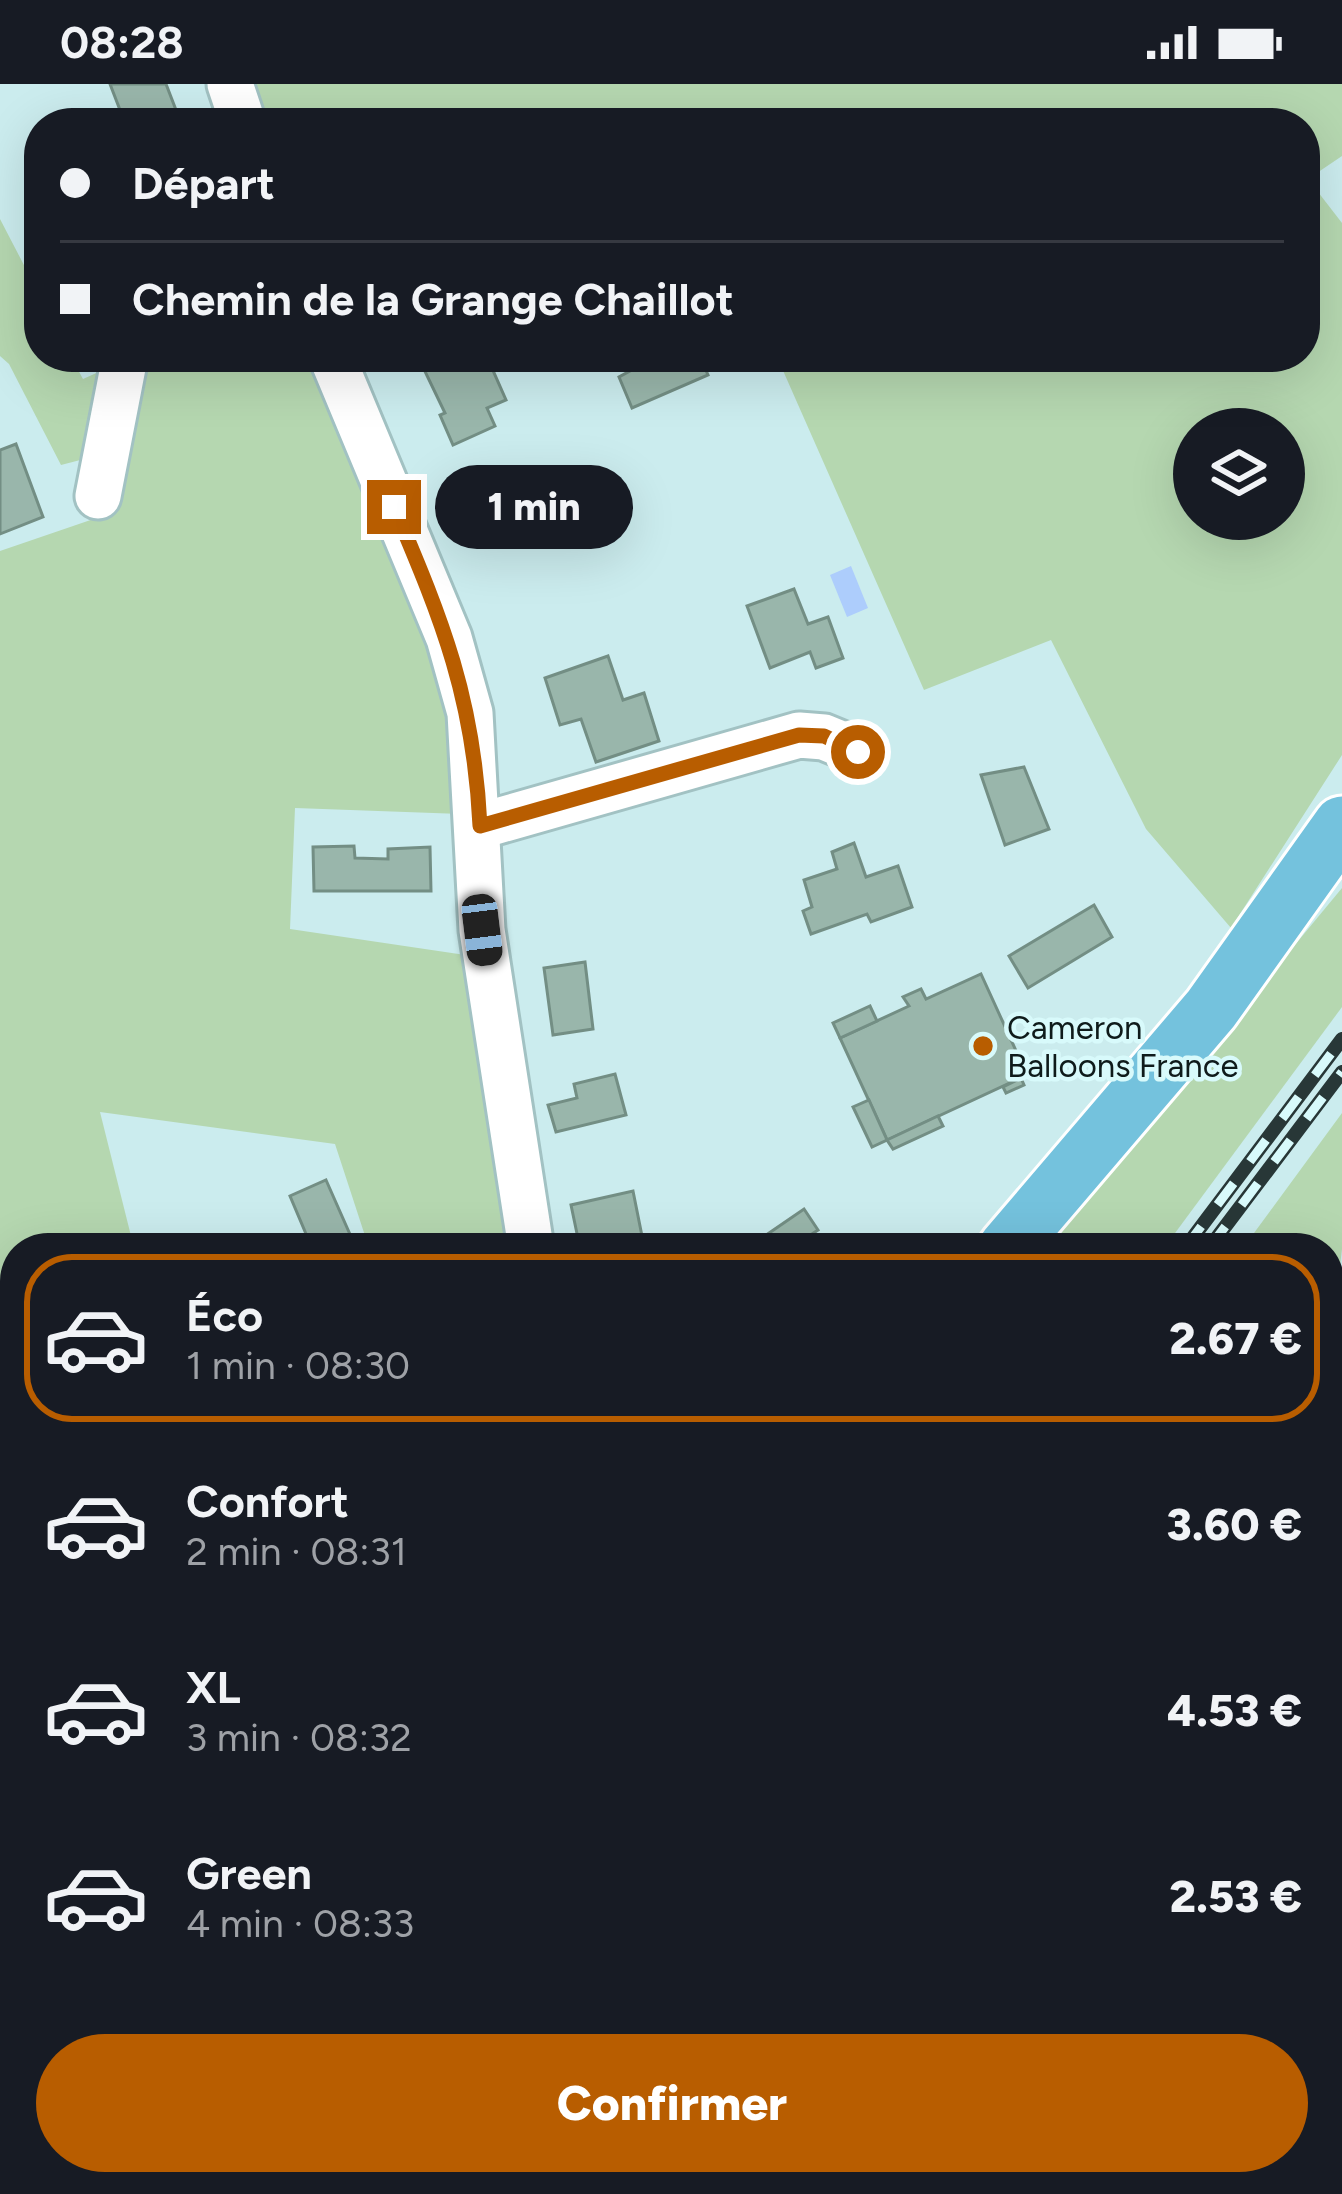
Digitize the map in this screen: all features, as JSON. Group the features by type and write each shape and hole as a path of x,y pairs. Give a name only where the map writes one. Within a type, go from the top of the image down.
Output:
{"main road":[{"path":"1020,1233 1211,1010 1342,825"}],"street":[{"path":"98,496 122,372"},
{"path":"338,372 449,638 470,713 480,826 482,930 529,1233"},
{"path":"480,826 799,735 824,736 858,752"}],"green space":[{"path":"246,84 1342,84 1342,156 1320,171 1320,108 255,108"},
{"path":"1320,195 1342,223 1342,755 1231,928 1146,829 1051,640 924,690 784,372 1320,372"},
{"path":"0,219 24,265 24,372 79,372 83,379 99,372 329,372 442,668 461,814 295,808 290,929 472,956 518,1233 364,1233 335,1144 100,1112 130,1233 0,1233 0,551 114,512 115,451 61,465 9,364 0,356"},
{"path":"1342,888 1342,1007 1175,1233 1056,1233"},
{"path":"1342,1113 1342,1233 1254,1233"}],"water":[{"path":"851,566 868,608 847,617 830,575"}],"building":[{"path":"110,84 166,84 175,108 119,108"},
{"path":"425,372 494,372 506,400 487,408 495,426 453,445 440,415 445,413"},
{"path":"628,372 708,375 632,408 619,377"},
{"path":"16,444 43,517 0,534 0,450"},
{"path":"794,589 808,624 828,617 843,658 816,668 810,652 770,668 747,606"},
{"path":"608,656 623,700 644,693 659,741 596,762 581,719 560,725 545,678"},
{"path":"1024,767 1049,829 1005,845 981,775"},
{"path":"854,843 866,877 898,866 912,907 871,922 867,914 811,934 803,911 812,907 804,880 837,869 832,852"},
{"path":"354,846 355,858 388,859 388,849 430,847 431,891 314,891 313,847"},
{"path":"1094,905 1112,937 1028,988 1009,956"},
{"path":"585,962 593,1029 553,1035 544,968"},
{"path":"981,974 1027,1075 887,1140 840,1038 909,1006 903,997 921,989 926,999"},
{"path":"870,1006 877,1021 840,1038 833,1023"},
{"path":"615,1074 626,1115 556,1132 548,1105 577,1098 574,1084"},
{"path":"1021,1078 1024,1085 1006,1093 1003,1087"},
{"path":"869,1100 887,1140 872,1147 853,1107"},
{"path":"938,1116 943,1126 893,1149 887,1140"},
{"path":"326,1180 349,1233 306,1233 290,1196"},
{"path":"633,1191 641,1233 577,1233 571,1205"},
{"path":"804,1209 818,1230 814,1233 769,1233"}],"railway":[{"path":"1196,1233 1342,1039"},
{"path":"1220,1233 1342,1072"}],"place":[{"name":"Cameron Balloons France","path":"983,1046"}],"route":[{"path":"394,507 461,675 470,713 480,826 799,735 824,736 858,752"}]}
